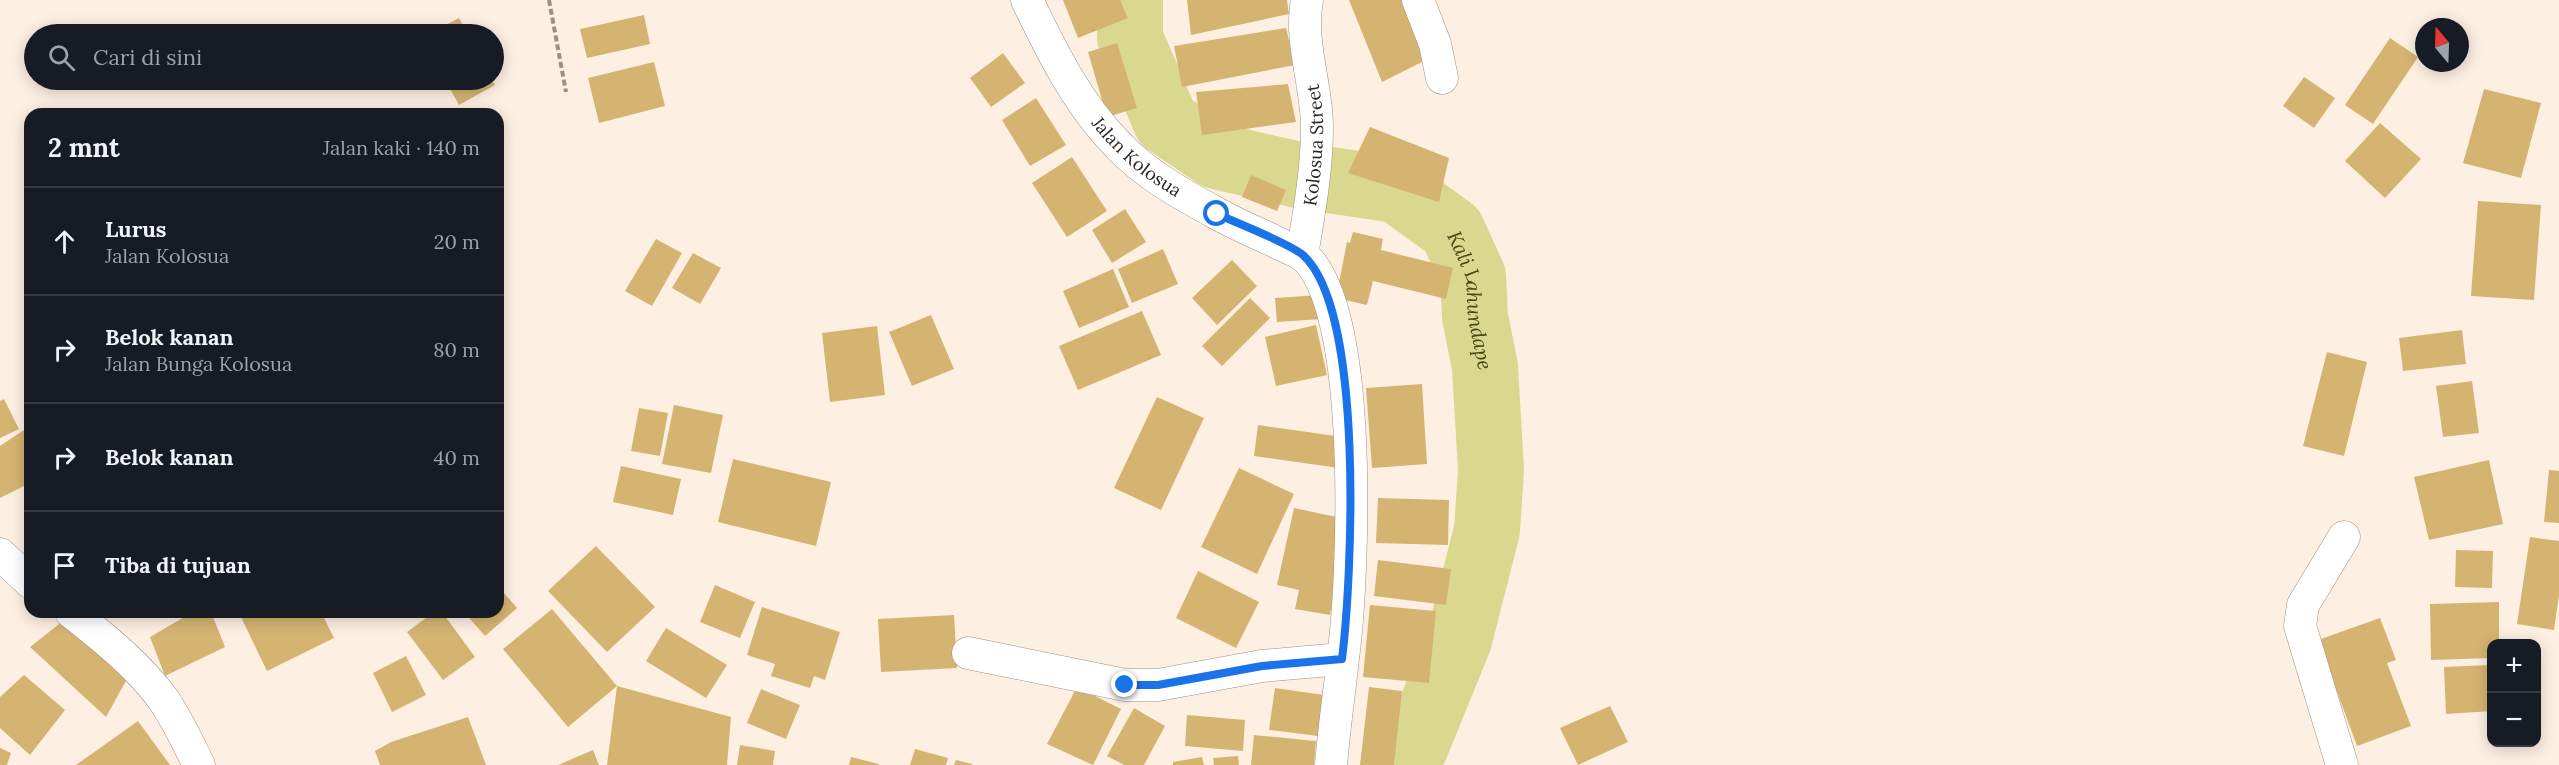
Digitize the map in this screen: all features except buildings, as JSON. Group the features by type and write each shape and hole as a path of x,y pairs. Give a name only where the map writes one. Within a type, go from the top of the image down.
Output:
{"street":[{"name":"Jalan Kolosua","path":"1027,0 1057,62 1090,114 1119,147 1147,170 1217,214 1302,255"},
{"name":"Kolosua Street","path":"1302,255 1311,204 1317,126 1304,21 1307,0"},
{"path":"1418,0 1435,44 1442,78"},
{"path":"1302,255 1326,291 1335,317 1345,386 1351,518 1347,622 1331,765"},
{"path":"2342,765 2300,626 2303,605 2344,537"},
{"path":"0,554 24,576"},
{"path":"78,618 116,648 164,700 199,765"},
{"path":"968,653 1125,685 1187,682 1262,666 1342,659"}],"path":[{"path":"549,0 566,92"}],"waterway":[{"name":"Kali Lahundape","path":"1130,0 1130,38 1166,122 1216,156 1303,176 1397,190 1452,230 1473,276 1475,317 1485,367 1491,470 1487,530 1459,640 1408,765"}],"route":[{"path":"1125,685 1187,682 1262,666 1342,659 1347,622 1351,492 1345,386 1335,317 1326,291 1316,272 1302,255 1217,214"}]}
